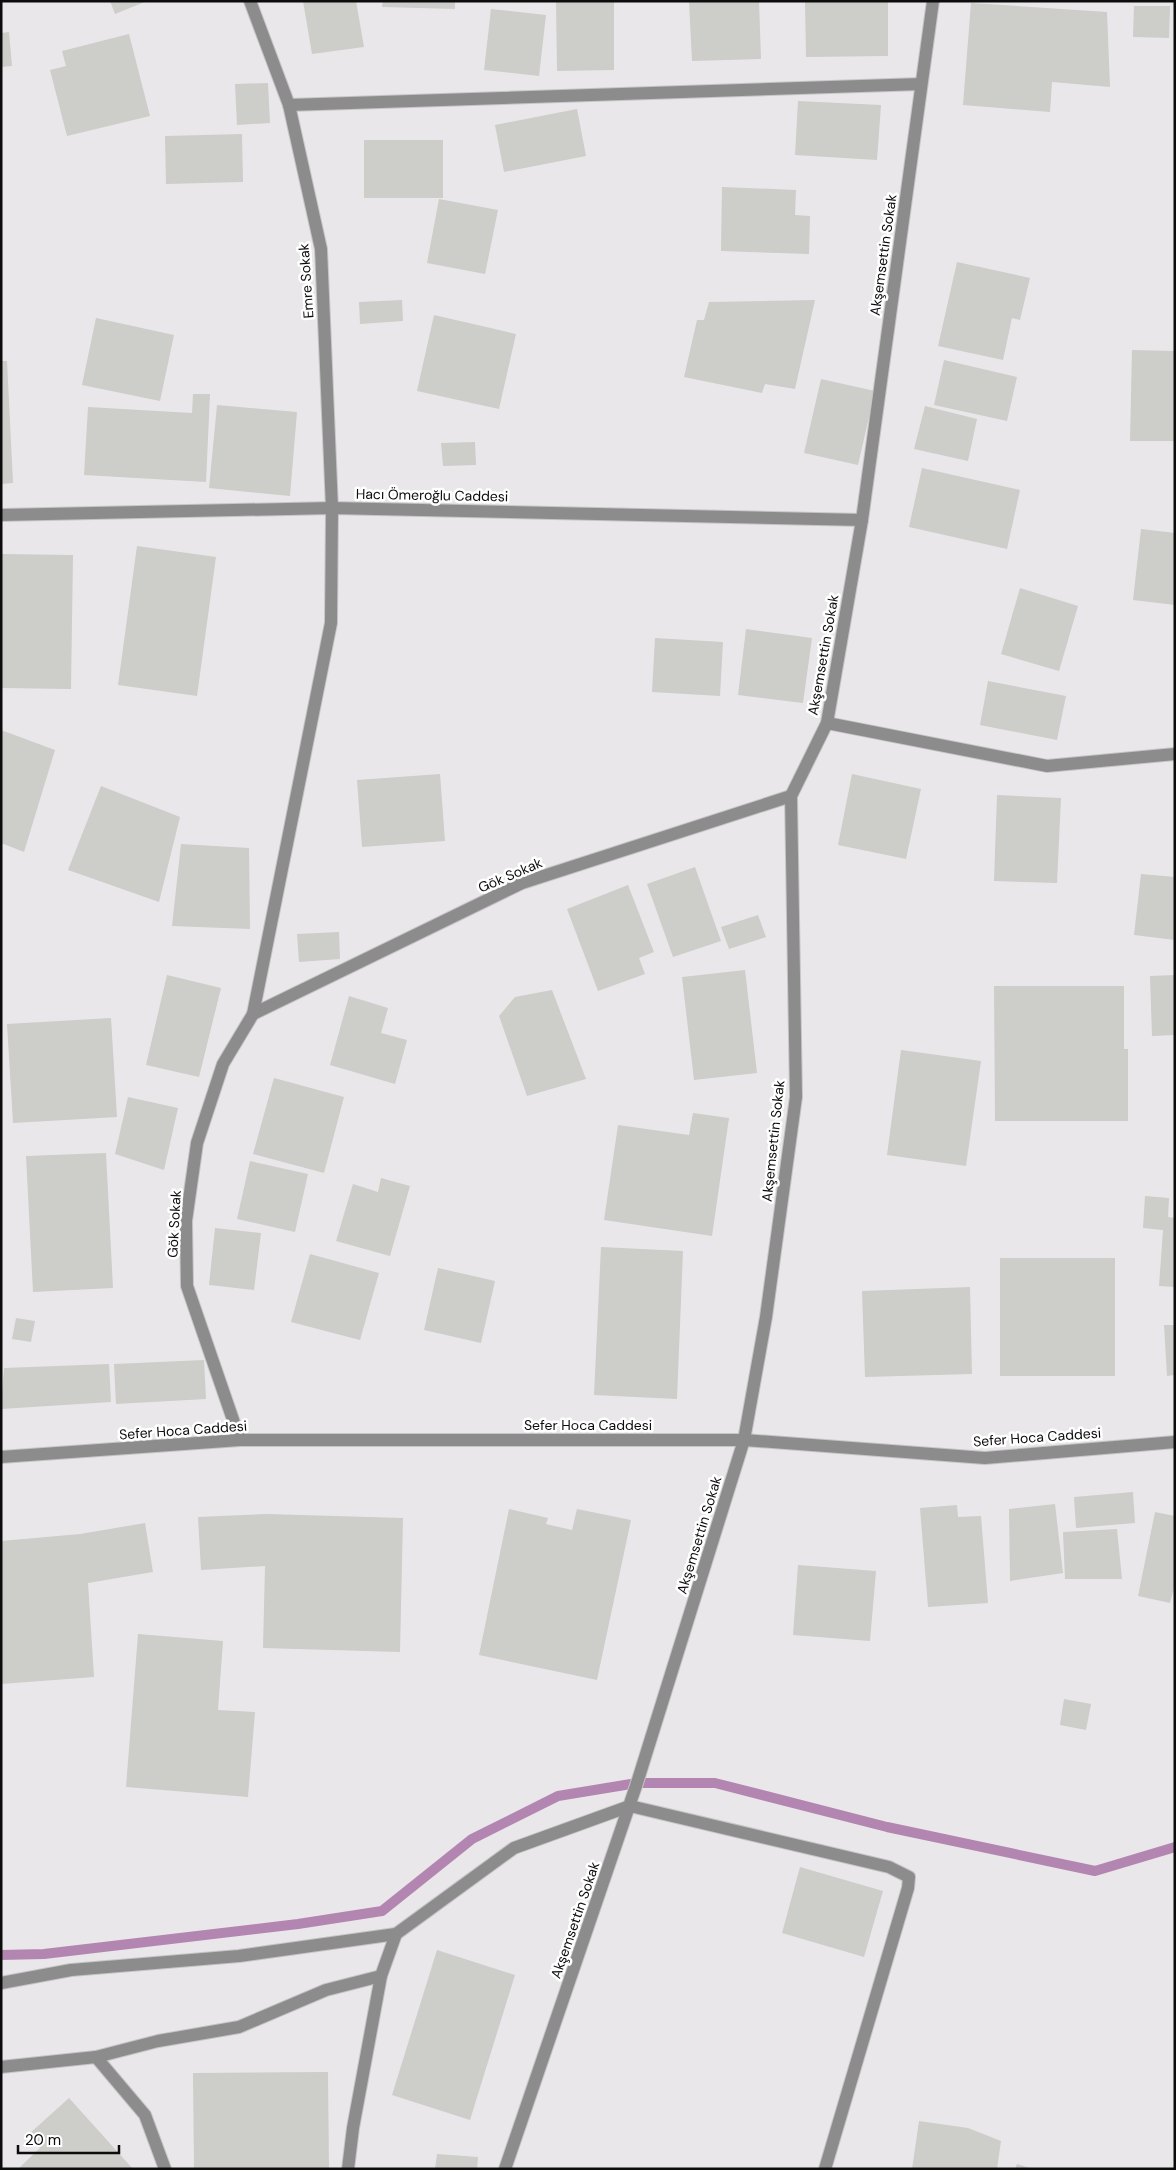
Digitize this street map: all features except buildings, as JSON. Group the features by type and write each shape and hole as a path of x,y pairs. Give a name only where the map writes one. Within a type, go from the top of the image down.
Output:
{"street":[{"name":"Emre Sokak","path":"250,1 289,105 321,249 332,508"},
{"name":"Akşemsettin Sokak","path":"508,2168 630,1806 744,1440 766,1317 796,1097 791,796 827,723 862,520 933,1"},
{"path":"289,105 921,84"},
{"name":"Hacı Ömeroğlu Caddesi","path":"1,515 332,508 862,520"},
{"name":"Gök Sokak","path":"240,1440 187,1286 186,1220 197,1143 223,1064 253,1014 331,623 332,508"},
{"path":"827,723 1047,766 1175,754"},
{"name":"Gök Sokak","path":"253,1014 522,882 791,796"},
{"name":"Sefer Hoca Caddesi","path":"1,1457 240,1440 744,1440 985,1458 1175,1442"},
{"path":"1,1984 71,1970 239,1956 396,1934 514,1848 630,1806 890,1867 909,1877 908,1888 825,2169"},
{"path":"348,2169 353,2128 381,1976 396,1934"},
{"path":"1,2067 96,2057 158,2041 239,2027 326,1990 381,1976"},
{"path":"96,2057 146,2115 165,2169"}],"waterway":[{"path":"1,1955 44,1954 298,1924 382,1911 472,1839 558,1796 637,1783 715,1783 887,1827 1095,1871 1175,1847"}]}
